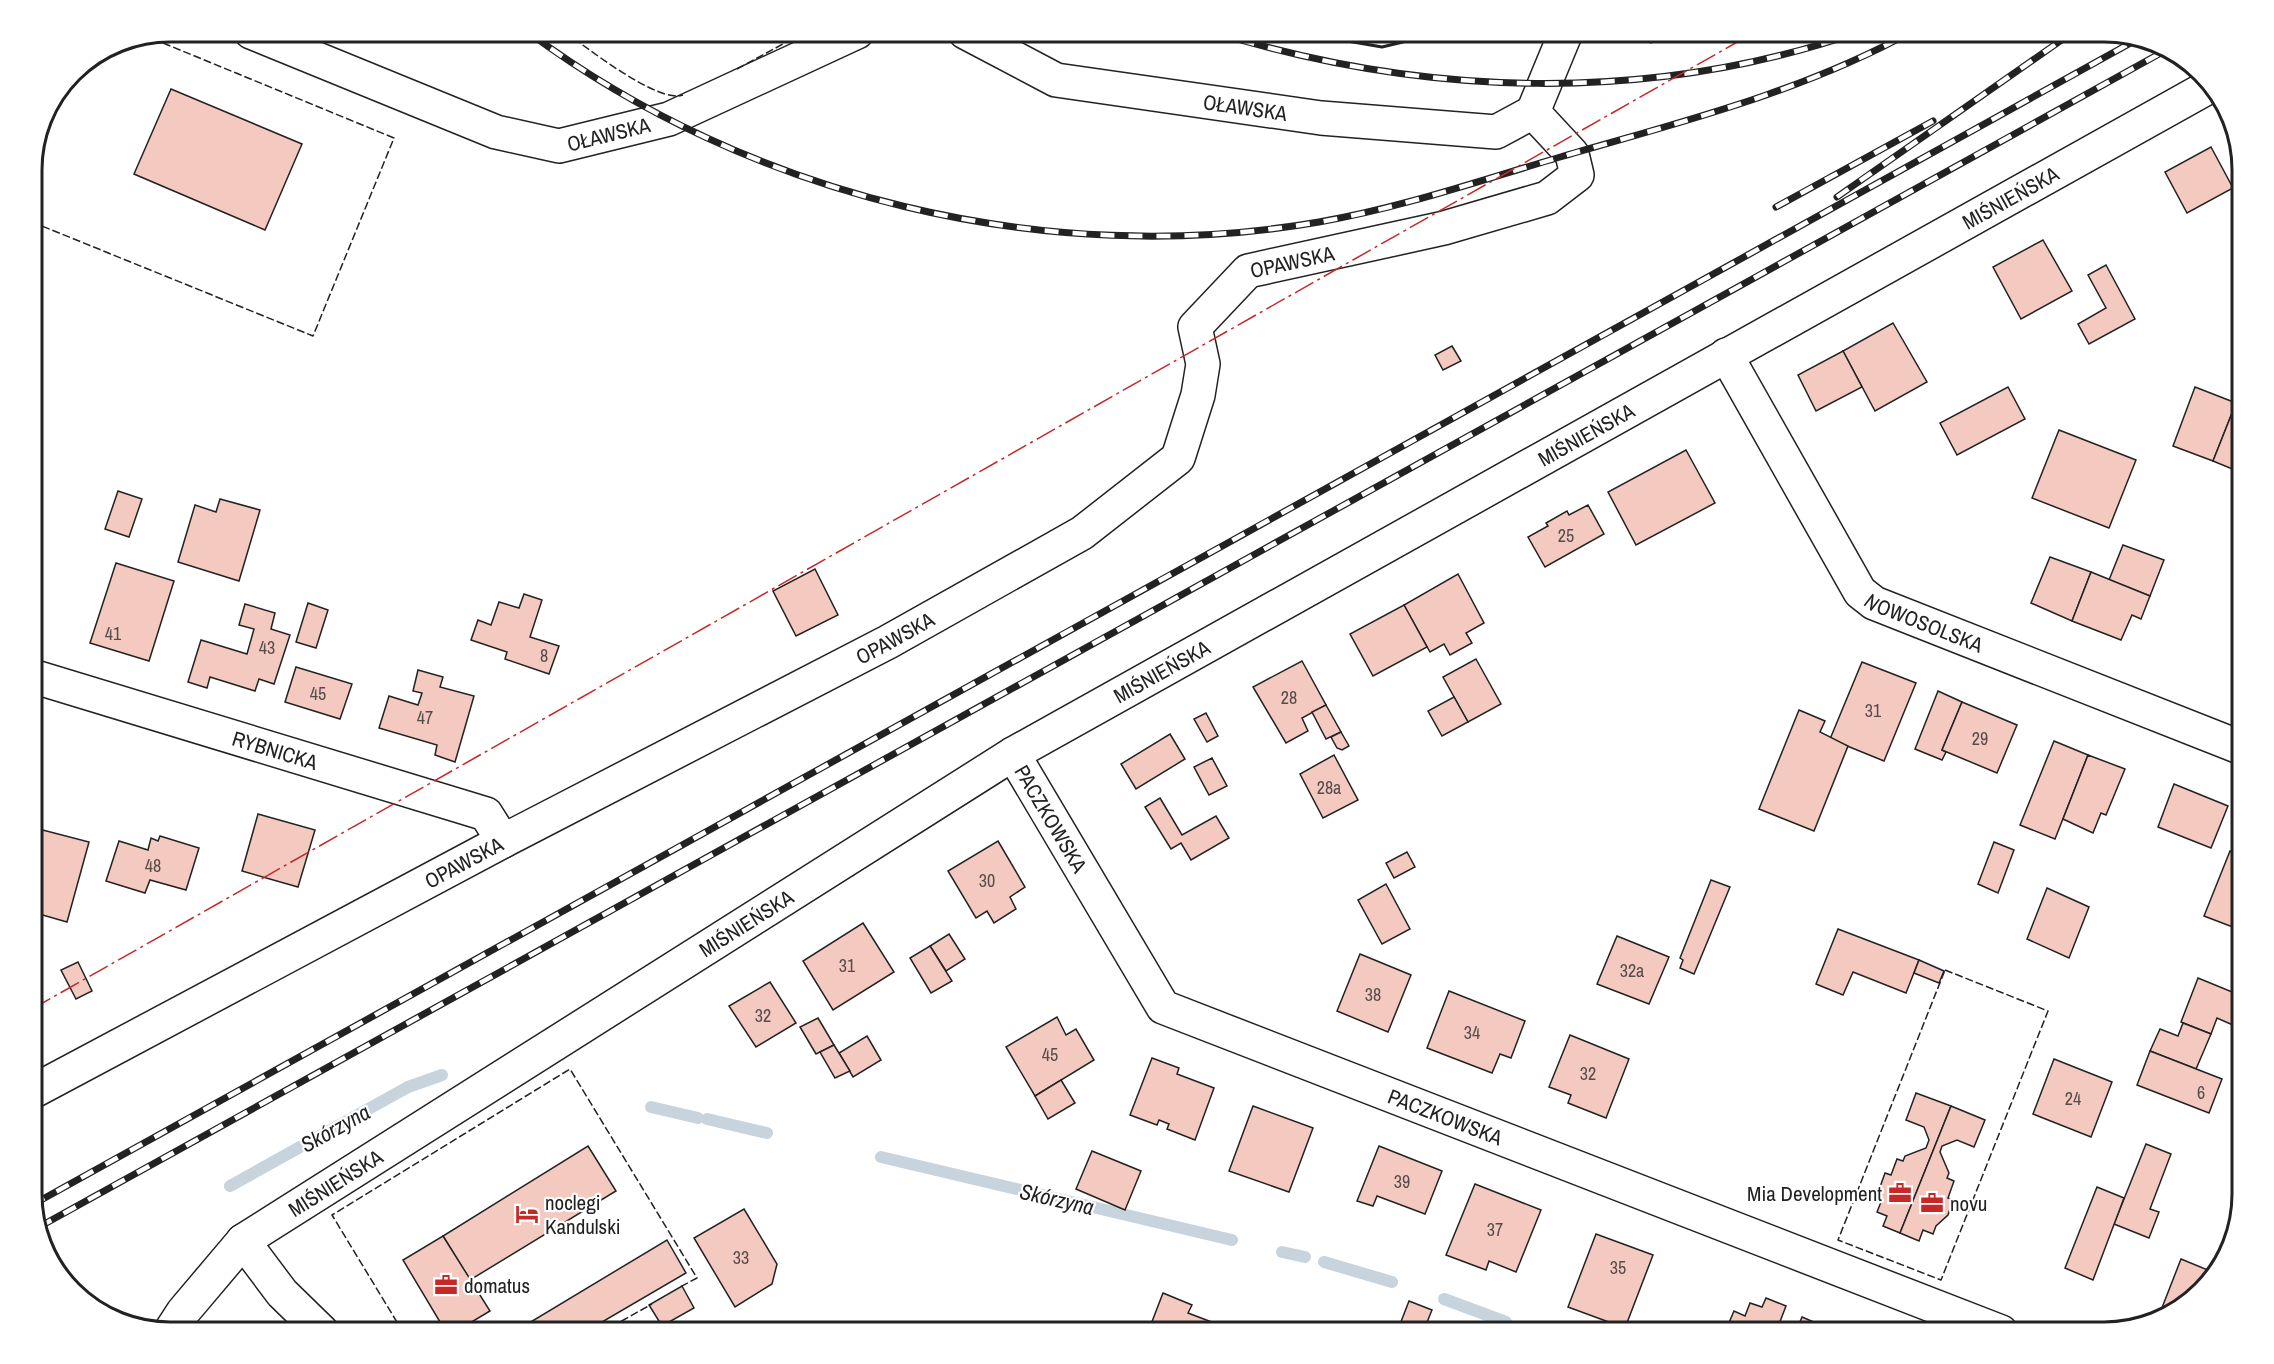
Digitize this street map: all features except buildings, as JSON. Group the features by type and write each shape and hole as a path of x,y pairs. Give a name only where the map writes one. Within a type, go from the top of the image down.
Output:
{"street":[{"name":"OŁAWSKA","path":"276,42 496,132 559,146 669,118 835,42"},
{"name":"OŁAWSKA","path":"984,42 1056,80 1321,118 1496,132 1533,112"},
{"path":"1533,112 1562,42"},
{"name":"MIŚNIEŃSKA","path":"176,1322 243,1241 1013,754 2204,89"},
{"name":"OPAWSKA","path":"42,1087 503,841 888,642 1082,533 1178,458 1198,395 1203,364 1195,327 1248,271 1444,228 1547,198 1577,176 1572,154 1533,112"},
{"name":"NOWOSOLSKA","path":"1725,355 1860,592 1874,603 2232,744"},
{"name":"RYBNICKA","path":"42,679 486,814 503,841"},
{"name":"PACZKOWSKA","path":"1013,754 1163,1007 1975,1322"},
{"path":"243,1241 282,1293 312,1322"}],"waterway":[{"name":"Skórzyna","path":"230,1186 408,1087 442,1075"},
{"name":"Skórzyna","path":"651,1107 698,1118"},
{"name":"Skórzyna","path":"707,1119 767,1133"},
{"name":"Skórzyna","path":"881,1157 1232,1240"},
{"name":"Skórzyna","path":"1282,1252 1305,1257"},
{"name":"Skórzyna","path":"1324,1262 1392,1282"},
{"name":"Skórzyna","path":"1444,1299 1506,1322"}],"railway":[{"path":"543,42 615,89 707,138 804,177 904,206 1007,226 1111,235 1216,234 1319,222 1384,208 1746,102 1830,71 1891,42"},
{"path":"1250,42 1293,54 1374,70 1455,80 1537,83 1619,81 1700,72 1780,55 1825,42"},
{"path":"1837,197 2059,42"},
{"path":"42,1199 2128,44"},
{"path":"45,1223 2158,54"},
{"path":"1776,207 1933,121"}],"fence":[{"path":"42,226 313,336 394,138 162,42"},
{"path":"579,42 640,83 657,91 683,95"},
{"path":"737,69 787,42"},
{"path":"1945,970 2048,1011 1941,1280 1838,1240 1945,970"},
{"path":"397,1322 332,1215 570,1069 697,1278 680,1287"},
{"path":"620,1322 652,1304"}],"wall":[{"path":"1353,42 1382,47 1403,42"}],"power":[{"path":"42,1003 1737,42"}],"place":[{"name":"Mia Development","path":"1900,1193"},
{"name":"novu","path":"1932,1203"},
{"name":"noclegi Kandulski","path":"527,1214"},
{"name":"domatus","path":"446,1285"}]}
